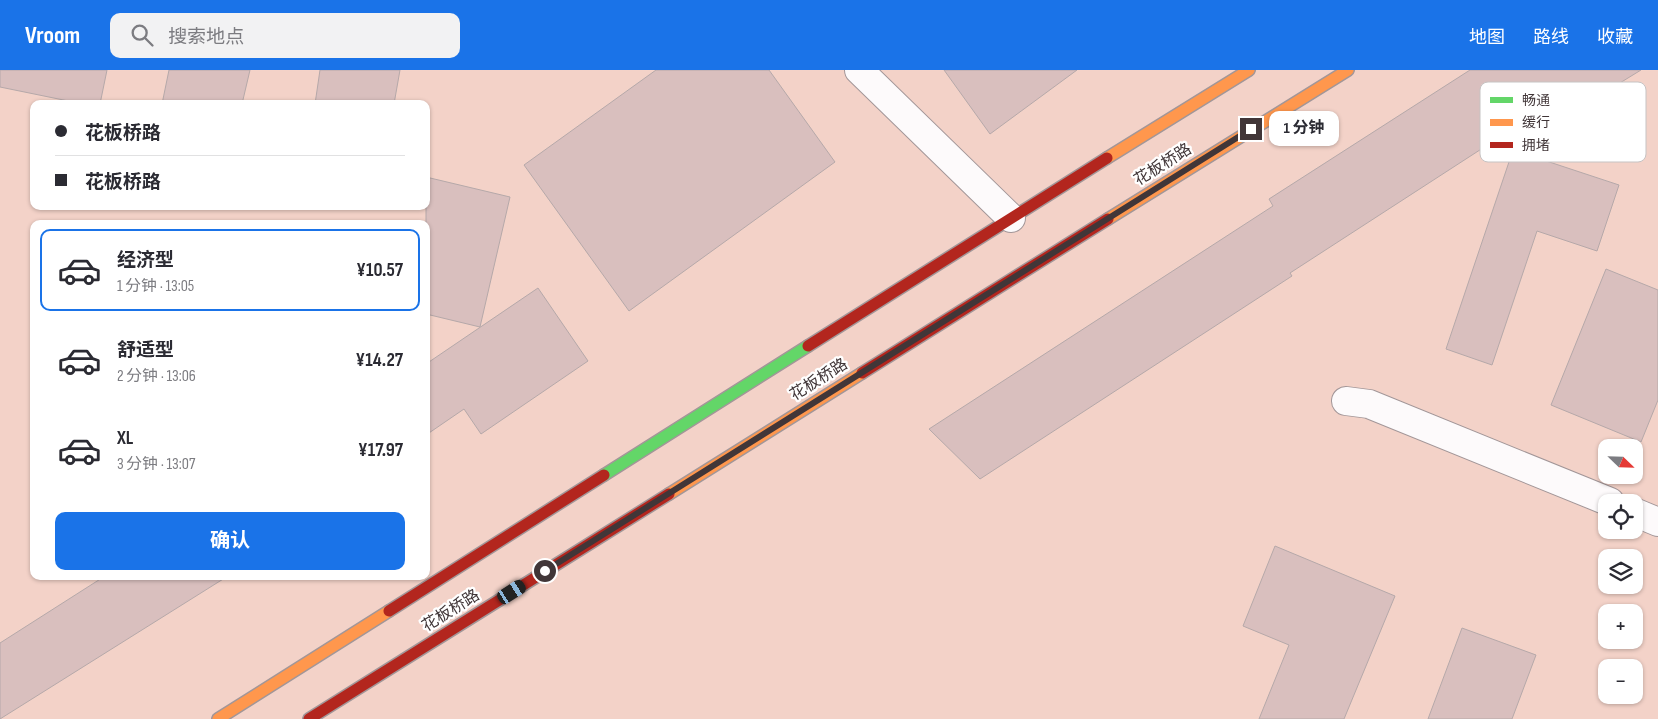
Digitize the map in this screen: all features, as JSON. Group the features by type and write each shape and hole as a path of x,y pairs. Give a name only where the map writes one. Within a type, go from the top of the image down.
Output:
{"street":[{"path":"859,70 1010,218"},
{"name":"花板桥路","path":"218,719 1010,218 1249,70"},
{"name":"花板桥路","path":"309,719 1348,70"},
{"path":"1346,401 1369,404 1598,497"},
{"path":"1643,516 1658,522"}],"shaded area":[{"path":"0,70 1658,70 1658,719 0,719"}],"building":[{"path":"0,70 107,70 101,100 63,100 0,87"},
{"path":"169,70 250,70 243,100 163,100"},
{"path":"320,70 400,70 395,100 316,100"},
{"path":"656,70 769,70 835,162 629,311 524,165"},
{"path":"944,70 1077,70 990,134"},
{"path":"1470,70 1641,70 1621,82 1480,82 1480,150 1290,273 1292,276 980,479 929,429 1273,206 1269,199"},
{"path":"1509,162 1549,162 1619,185 1597,251 1537,231 1492,365 1446,349"},
{"path":"430,178 510,197 480,327 430,315 430,220 426,220 426,210 430,210"},
{"path":"1606,269 1658,290 1658,400 1642,439 1634,439 1551,405"},
{"path":"538,288 588,361 481,434 464,409 430,432 430,361"},
{"path":"1275,546 1395,596 1344,719 1259,719 1289,645 1243,626"},
{"path":"99,580 222,580 0,719 0,643"},
{"path":"1462,628 1536,655 1512,719 1428,719"}],"traffic: fast":[{"path":"604,475 808,346"}],"traffic: slow":[{"path":"1107,158 1249,70"},
{"path":"1108,219 1348,70"},
{"path":"669,494 862,373"},
{"path":"218,719 389,611"}],"traffic: jam":[{"path":"808,346 1107,158"},
{"path":"862,373 1108,219"},
{"path":"389,611 604,475"},
{"path":"309,719 669,494"}],"route":[{"path":"545,571 1251,129"}]}
